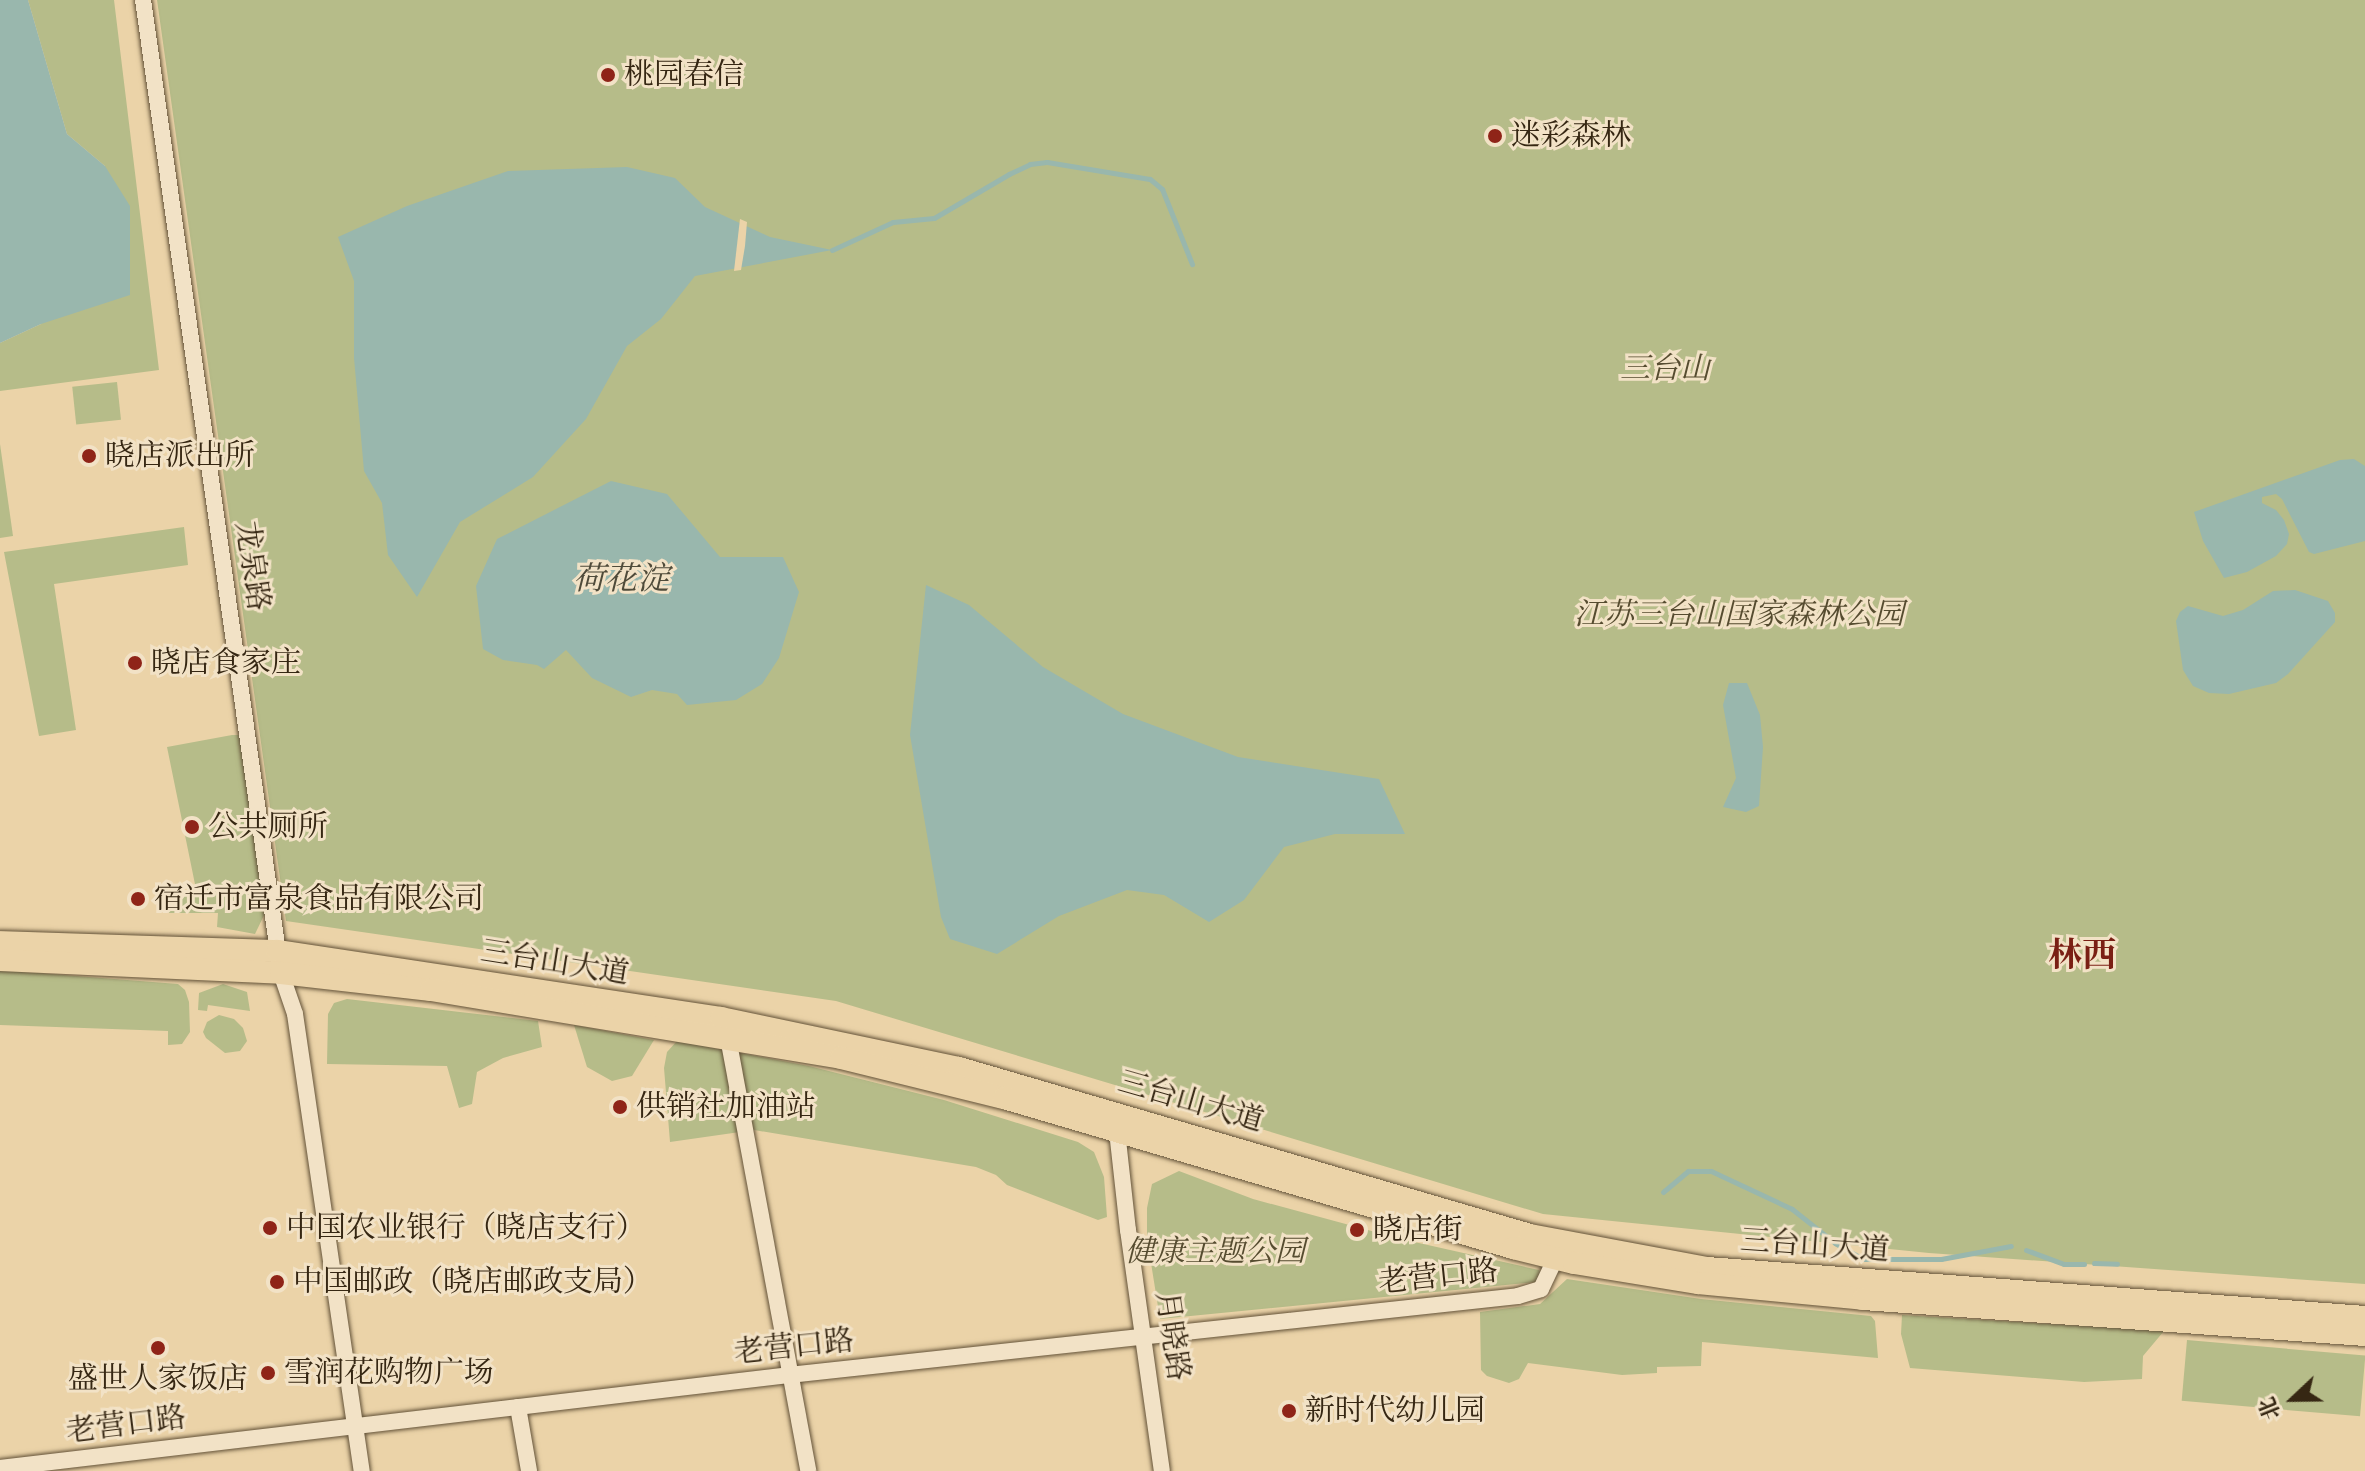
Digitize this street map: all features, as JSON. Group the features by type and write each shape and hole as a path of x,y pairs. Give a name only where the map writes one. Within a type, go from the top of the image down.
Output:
{"main road":[{"name":"三台山大道","path":"0,942 280,962 721,1018 959,1068 1120,1122 1559,1250 1698,1283 1848,1298 2365,1335"},
{"name":"三台山大道","path":"0,960 280,962 446,993 841,1058 1120,1122"},
{"name":"三台山大道","path":"1559,1250 1707,1268 2365,1317"}],"street":[{"name":"龙泉路","path":"143,0 280,962 295,1014 362,1471"},
{"path":"721,1018 730,1039 808,1471"},
{"name":"月晓路","path":"1120,1122 1162,1471"},
{"name":"老营口路","path":"0,1468 789,1375 1518,1296 1541,1289 1559,1250"},
{"path":"518,1407 529,1471"}],"green space":[{"path":"28,0 114,0 159,370 0,391 0,343 41,324 105,166 67,134"},
{"name":"江苏三台山国家森林公园","path":"157,0 2365,0 2365,1284 1929,1253 1543,1214 836,1001 286,921"},
{"path":"117,382 121,420 76,424 72,387"},
{"path":"0,444 13,536 0,538"},
{"path":"184,527 188,565 54,584 76,730 39,736 4,552"},
{"path":"241,735 267,909 255,934 217,927 218,913 169,913 168,898 197,894 167,747"},
{"path":"0,970 178,984 185,990 189,1002 190,1032 182,1044 168,1045 168,1031 0,1025"},
{"path":"223,984 247,992 250,1011 208,1005 207,1011 198,1010 199,993"},
{"path":"347,999 538,1021 542,1047 503,1058 477,1072 472,1104 459,1108 447,1066 327,1064 328,1014 334,1003"},
{"path":"219,1015 234,1019 243,1028 247,1041 240,1051 225,1053 206,1038 203,1032 207,1022"},
{"path":"574,1025 654,1040 632,1076 612,1081 587,1067"},
{"path":"677,1041 809,1066 944,1100 1078,1142 1094,1152 1104,1177 1107,1217 1098,1220 1007,1185 996,1175 976,1167 754,1130 670,1142 664,1068 667,1052"},
{"name":"健康主题公园","path":"1179,1171 1253,1199 1401,1239 1539,1270 1542,1276 1536,1282 1160,1319 1147,1238 1147,1208 1152,1184"},
{"path":"1567,1279 1701,1299 1871,1316 1875,1321 1878,1358 1702,1342 1701,1366 1657,1367 1657,1373 1622,1375 1528,1363 1519,1379 1509,1383 1487,1376 1481,1370 1480,1312 1540,1304"},
{"path":"1902,1315 2164,1331 2143,1356 2142,1379 2084,1382 1910,1368 1901,1334"},
{"path":"2187,1340 2365,1356 2360,1416 2182,1401"}],"water":[{"path":"0,0 28,0 67,134 105,166 130,206 130,295 41,324 0,343"},
{"path":"627,167 675,178 705,207 770,237 832,250 695,276 661,319 627,346 586,419 533,477 460,522 417,597 388,555 382,503 364,471 354,358 354,281 338,237 407,206 508,171"},
{"path":"2354,459 2365,466 2365,541 2314,554 2309,552 2282,499 2276,494 2262,497 2262,503 2276,510 2284,520 2289,534 2287,544 2276,556 2247,572 2224,578 2203,541 2194,512 2340,460"},
{"name":"荷花淀","path":"611,481 667,494 720,557 783,557 799,592 779,658 762,684 736,700 687,705 677,694 652,690 631,697 592,678 566,650 544,669 537,665 503,660 483,649 476,586 497,539"},
{"path":"926,585 969,605 1043,667 1123,714 1238,757 1379,779 1405,834 1335,834 1284,847 1244,900 1209,922 1164,895 1127,890 1059,916 997,954 950,939 941,917 910,735"},
{"path":"2295,590 2328,601 2335,613 2335,622 2288,674 2276,683 2229,694 2209,693 2193,686 2183,670 2176,621 2180,612 2188,606 2223,616 2243,610 2273,591"},
{"path":"1729,683 1747,683 1760,715 1763,747 1759,806 1746,812 1723,807 1736,778 1723,705"}],"pier":[{"path":"740,219 747,222 745,246 741,270 734,271"}],"waterway":[{"path":"832,250 893,222 934,218 1009,174 1030,164 1047,162 1150,179 1162,189 1192,264"},
{"path":"1663,1192 1688,1171 1711,1171 1792,1209 1835,1243 1863,1259 1941,1259 2011,1246"},
{"path":"2026,1250 2064,1264 2084,1264"},
{"path":"2094,1263 2117,1264"}],"place":[{"name":"桃园春信","path":"608,75"},
{"name":"迷彩森林","path":"1495,136"},
{"name":"晓店派出所","path":"89,456"},
{"name":"晓店食家庄","path":"135,663"},
{"name":"公共厕所","path":"192,827"},
{"name":"宿迁市富泉食品有限公司","path":"138,899"},
{"name":"供销社加油站","path":"620,1107"},
{"name":"中国农业银行（晓店支行）","path":"270,1228"},
{"name":"晓店街","path":"1357,1230"},
{"name":"中国邮政（晓店邮政支局）","path":"277,1282"},
{"name":"盛世人家饭店","path":"158,1348"},
{"name":"雪润花购物广场","path":"268,1373"},
{"name":"新时代幼儿园","path":"1289,1411"}],"district":[{"name":"林西","path":"2082,957"}],"park label":[{"name":"三台山","path":"1665,369"}]}
